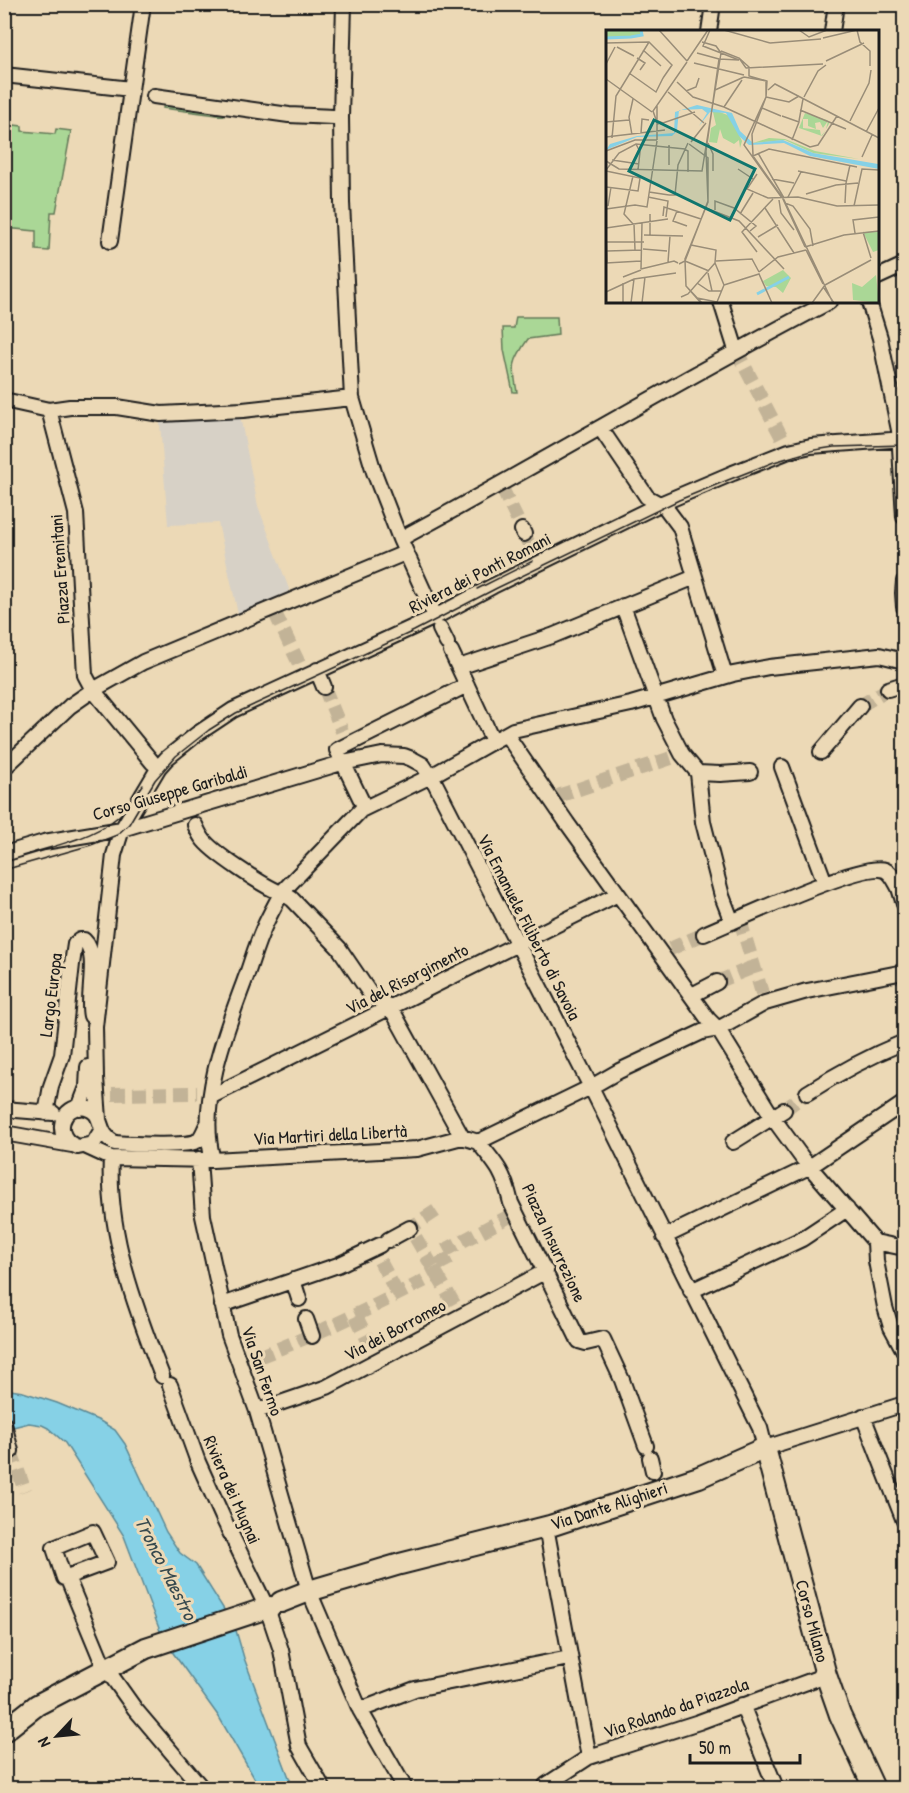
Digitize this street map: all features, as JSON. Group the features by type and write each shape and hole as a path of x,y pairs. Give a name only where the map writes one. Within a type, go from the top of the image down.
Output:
{"street":[{"path":"110,241 142,93 143,4"},
{"path":"344,4 341,117 342,203 352,398 374,472 405,553 434,614"},
{"path":"709,30 713,4"},
{"path":"832,30 836,4"},
{"path":"4,75 289,115 334,117"},
{"path":"879,278 904,265"},
{"path":"721,303 736,350"},
{"path":"400,539 601,429 736,350 827,303"},
{"path":"869,303 880,338 902,439 904,517"},
{"path":"4,400 48,410 70,407 117,407 161,414 179,414 243,410 352,398"},
{"name":"Piazza Eremitani","path":"48,410 76,513 85,675 93,690"},
{"path":"601,429 647,497 660,504 680,526 729,675"},
{"name":"Riviera dei Ponti Romani","path":"122,829 166,758 233,710 303,673 317,670 435,617 537,562 660,504 789,451 811,446 902,439"},
{"path":"4,768 56,718 93,690 143,662 274,610 405,553"},
{"path":"363,809 337,750 345,738 463,677 694,572"},
{"path":"904,581 904,607"},
{"path":"623,606 678,755 698,773 750,772"},
{"path":"440,629 493,741"},
{"name":"Via San Fermo","path":"405,1788 360,1710 309,1591 257,1411 239,1364 222,1305 203,1215 209,1146 207,1094 227,1028 264,926 281,892 363,809 433,780 513,730 631,704 657,702 729,675 769,667 879,655 904,661"},
{"path":"317,670 324,687"},
{"path":"888,689 904,684"},
{"path":"93,690 153,763"},
{"path":"821,752 860,706"},
{"path":"506,734 554,798 618,894 665,951 692,994 778,1114 803,1159 814,1164 847,1209 878,1242 904,1248"},
{"name":"Corso Giuseppe Garibaldi","path":"4,854 44,842 122,829 343,763 382,755 404,756 423,765 433,780"},
{"path":"782,768 825,883"},
{"path":"698,773 703,822 715,871 732,922"},
{"name":"Via Emanuele Filiberto di Savoia","path":"433,780 591,1087 760,1428 765,1448"},
{"path":"195,825 202,840 271,890 281,892 292,899 339,948 371,995 391,1008 462,1137 478,1142 619,1071 702,1032 718,1029 765,1003 807,991 904,972"},
{"name":"Largo Europa","path":"100,1125 105,1094 96,1078 95,1027 111,876 122,829"},
{"path":"704,934 825,883 873,868 884,869 890,873 902,887 904,904"},
{"name":"Via del Risorgimento","path":"207,1094 391,1008 618,894"},
{"name":"Largo Europa","path":"46,1113 51,1086 62,1054 75,944 80,940 84,940 91,949 88,998 90,1014 95,1027"},
{"path":"692,994 717,982"},
{"path":"72,1145 65,1139 62,1130 63,1121 73,1111 87,1087 90,1039 95,1027"},
{"path":"807,1093 831,1077 904,1042"},
{"path":"664,1237 814,1164 904,1103"},
{"path":"4,1109 46,1113 91,1110 115,1143 195,1144 209,1120"},
{"path":"733,1143 778,1114"},
{"path":"87,1147 95,1142 100,1125"},
{"path":"4,1133 87,1147 111,1158"},
{"name":"Via Martiri della Libertà","path":"111,1158 206,1160 417,1149 462,1137"},
{"name":"Piazza Insurrezione","path":"478,1142 498,1165 505,1179 512,1215 546,1271 579,1341 586,1343 603,1339 622,1380 653,1470"},
{"name":"Riviera dei Mugnai","path":"111,1158 110,1179 113,1207 134,1304 219,1510 272,1609 299,1746 323,1788"},
{"path":"691,1291 802,1239 847,1209"},
{"path":"222,1305 338,1265 411,1228"},
{"path":"878,1242 876,1261 885,1307 891,1328 904,1351"},
{"path":"380,1261 381,1245"},
{"name":"Via dei Borromeo","path":"257,1411 327,1387 376,1358 546,1271"},
{"path":"293,1280 299,1299"},
{"path":"306,1319 312,1336"},
{"name":"Via Dante Alighieri","path":"37,1705 146,1648 246,1613 272,1609 309,1591 400,1564 546,1531 653,1470 699,1477 765,1448 904,1404"},
{"path":"863,1416 904,1521"},
{"path":"5,1427 8,1452"},
{"name":"Corso Milano","path":"765,1448 826,1675 840,1715 874,1788"},
{"path":"546,1531 589,1757"},
{"path":"66,1577 106,1562 93,1532 54,1548 64,1578 66,1577 107,1670 135,1709 202,1788"},
{"path":"360,1710 415,1689 569,1658"},
{"name":"Via Rolando da Piazzola","path":"545,1788 564,1771 589,1757 699,1722 826,1675"},
{"path":"4,1717 37,1705"},
{"path":"4,1731 37,1705"},
{"path":"742,1705 776,1788"}],"shaded area":[{"path":"240,416 258,506 289,589 288,592 238,614 218,523 168,525 160,423"}],"green space":[{"path":"164,100 225,108 224,116 163,108"},
{"path":"5,124 22,126 22,131 55,134 56,129 71,131 56,212 51,212 49,251 36,250 36,231 5,228"},
{"path":"516,317 557,317 558,335 528,339 516,359 514,376 517,392 513,392 504,350 503,328 514,328"}],"water":[{"name":"Tronco Maestro","path":"4,1389 23,1392 57,1403 100,1421 115,1430 125,1444 166,1532 180,1553 196,1565 235,1627 244,1658 293,1788 260,1788 219,1717 160,1631 124,1536 65,1443 42,1425 29,1423 5,1429"}],"tunnel":[{"path":"736,350 789,451"},
{"path":"502,488 522,530"},
{"path":"524,534 536,559"},
{"path":"275,613 302,670"},
{"path":"324,687 342,731"},
{"path":"860,706 888,689"},
{"path":"558,796 674,757"},
{"path":"740,920 765,1003"},
{"path":"670,949 704,934"},
{"path":"717,982 754,967"},
{"path":"112,1094 197,1093"},
{"path":"784,1110 807,1093"},
{"path":"436,1211 410,1228 461,1316"},
{"path":"239,1364 345,1320 448,1268 440,1253 508,1217"},
{"path":"380,1261 398,1295"},
{"path":"356,1316 375,1355"},
{"path":"11,1451 25,1491"}],"tram line":[{"path":"4,870 91,845 117,835 129,824 155,780 176,756 209,730 236,713 414,631 679,500 774,462 815,450 834,447 904,445"},
{"path":"477,589 533,561"},
{"path":"22,856 78,839 104,827 126,809 143,785"}]}
